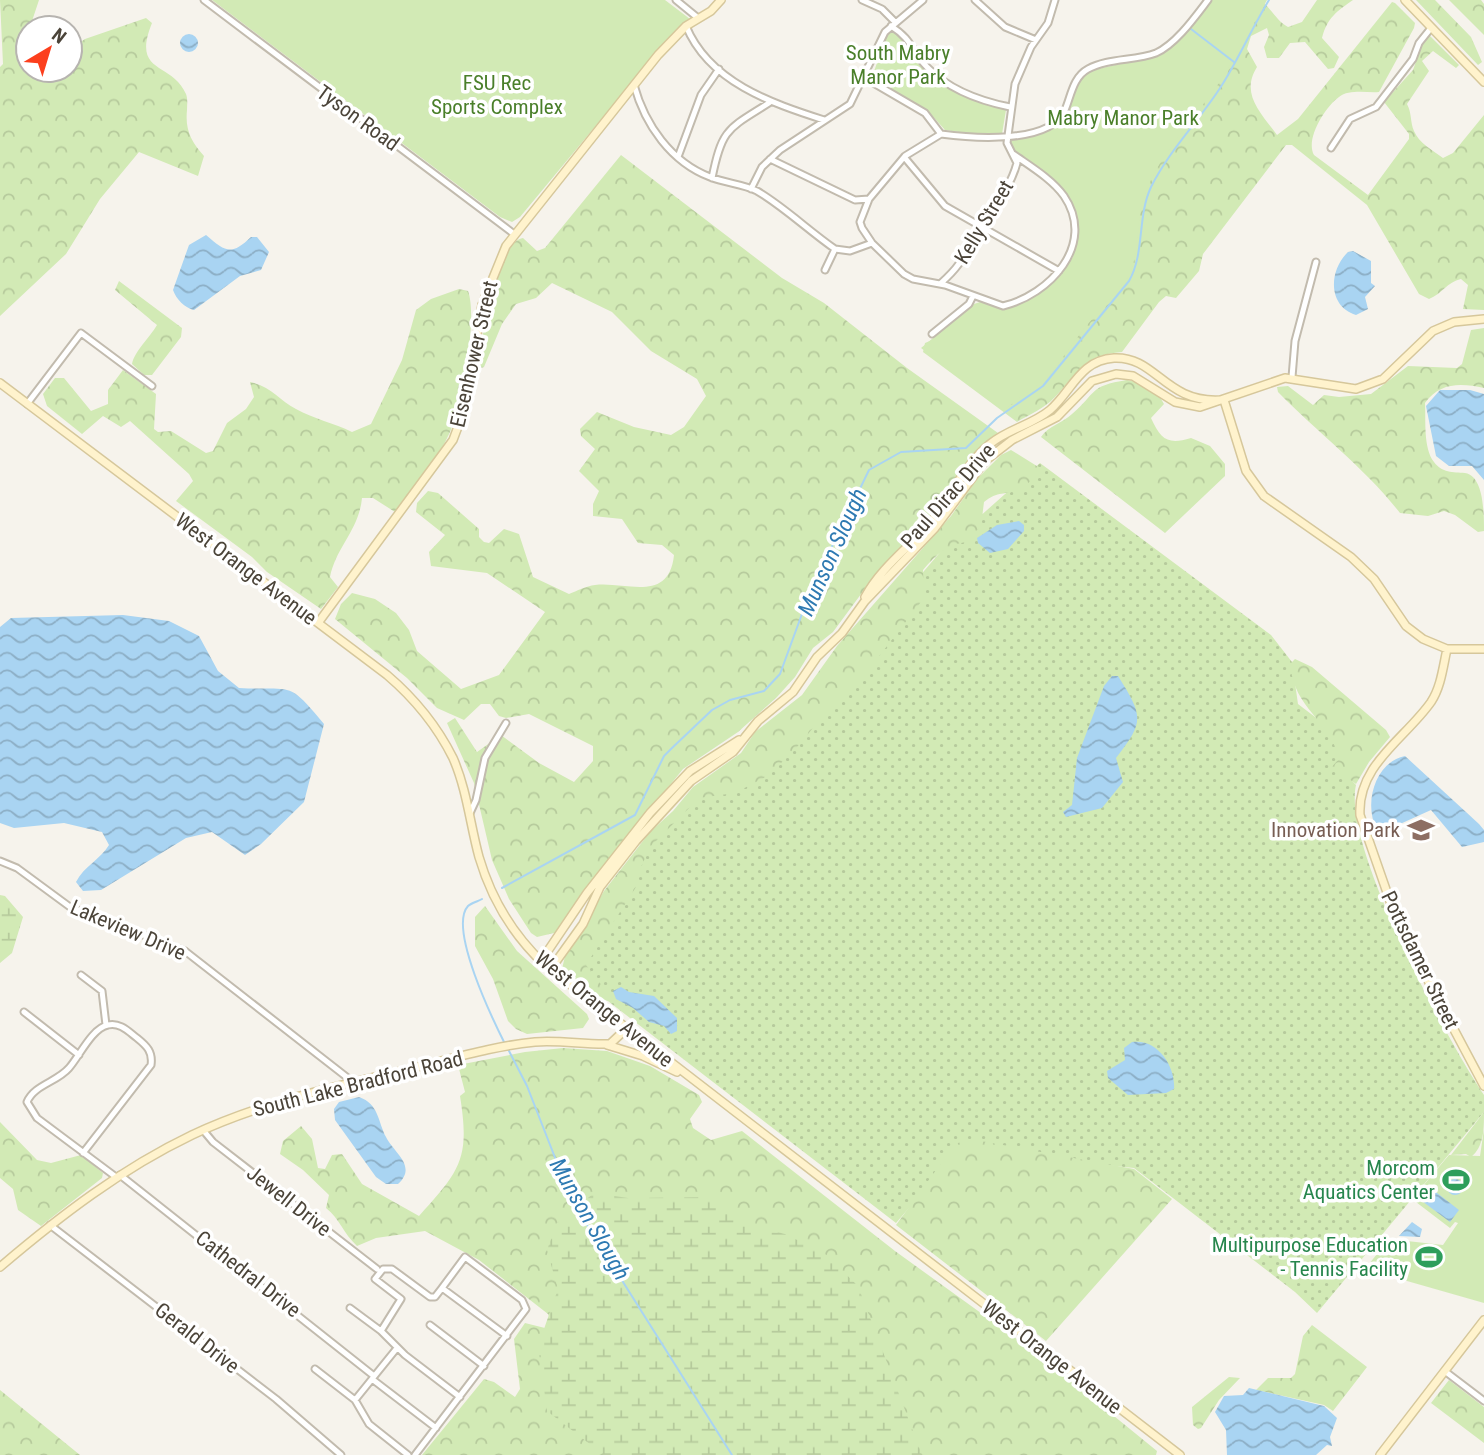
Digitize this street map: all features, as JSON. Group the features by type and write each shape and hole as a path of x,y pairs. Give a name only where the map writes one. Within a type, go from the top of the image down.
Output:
{"street":[{"name":"Tyson Road","path":"204,0 514,234"},
{"path":"676,0 698,18"},
{"name":"Eisenhower Street","path":"318,623 453,440 465,408 476,333 486,290 499,258 514,234 634,85 686,26 711,11 721,0"},
{"path":"862,0 882,9 907,37 926,66 947,82 975,98 1010,107"},
{"path":"751,188 770,159 824,120 846,108 865,78 882,39 893,24 923,0"},
{"path":"975,0 1005,27 1036,40"},
{"name":"Kelly Street","path":"941,283 964,261 981,225 1006,191 1017,163 1007,143 1007,136 1010,107 1020,68 1048,23 1055,0"},
{"path":"1013,153 1058,190 1069,207 1074,228 1071,254 1039,292 1003,306 941,283 913,279 904,274 872,243 860,222 869,199 905,158 941,134 1007,136 1051,126 1064,112 1074,85 1083,72 1094,66 1159,51 1195,18 1208,0"},
{"path":"1405,0 1484,82"},
{"path":"686,26 693,42 719,69 769,103 824,120"},
{"path":"1331,148 1353,116 1368,113 1376,107 1413,59 1419,43 1431,28"},
{"path":"678,157 701,95 719,69"},
{"path":"865,78 925,113 941,134"},
{"path":"634,85 649,122 678,157 712,178 751,188 835,249 850,251 872,243"},
{"path":"712,178 718,150 726,132 769,103"},
{"path":"905,158 944,206 1059,271"},
{"path":"770,159 855,200 869,199"},
{"path":"825,270 835,249"},
{"path":"1292,377 1295,341 1316,262"},
{"path":"932,334 969,304 973,296"},
{"path":"1224,400 1185,396 1138,363 1133,376 1183,405 1207,407 1270,382 1292,377 1342,389 1362,388 1383,379 1433,331 1454,321 1484,319"},
{"path":"27,404 81,333 152,386"},
{"name":"Paul Dirac Drive","path":"541,961 587,893 650,813 690,771 750,730 793,692 817,657 842,633 879,575 931,522 974,460 991,443 1049,411 1080,373 1093,364 1116,358 1138,363"},
{"name":"Paul Dirac Drive","path":"860,606 935,528 991,455 1057,417 1092,381 1108,375 1133,376"},
{"name":"West Orange Avenue","path":"0,383 387,675 421,709 453,759 491,889 512,927 550,970 1180,1455"},
{"path":"1224,400 1246,471 1258,490 1351,556 1374,579 1413,633 1447,649 1484,649"},
{"name":"Pottsdamer Street","path":"1447,649 1438,688 1430,703 1368,775 1360,798 1360,815 1398,923 1483,1083"},
{"path":"470,813 476,800 485,758 506,723"},
{"name":"Paul Dirac Drive","path":"550,970 583,924 600,887 630,848 691,781 733,752 750,730"},
{"name":"Lakeview Drive","path":"0,861 17,868 70,907 185,951 353,1082"},
{"path":"81,975 102,991 105,1026"},
{"path":"24,1012 79,1055 105,1026 118,1025 148,1046 152,1061 83,1153"},
{"path":"603,1044 616,1041 626,1028"},
{"name":"South Lake Bradford Road","path":"0,1267 50,1225 118,1176 203,1130 291,1098 516,1045 559,1041 603,1044 649,1058 697,1083"},
{"name":"Cathedral Drive","path":"79,1055 62,1075 32,1094 27,1102 37,1118 118,1176 436,1428"},
{"name":"Jewell Drive","path":"203,1130 213,1142 377,1269"},
{"name":"Gerald Drive","path":"50,1225 276,1399 341,1455"},
{"path":"381,1331 401,1299 375,1279 387,1268 430,1297 435,1297 466,1257 525,1303 525,1312 415,1455"},
{"path":"442,1288 507,1336"},
{"path":"350,1308 460,1397"},
{"path":"1380,1455 1484,1320"},
{"path":"429,1325 484,1366"},
{"path":"355,1400 397,1348"},
{"path":"315,1369 355,1400 369,1424 408,1455"},
{"path":"1446,1372 1484,1401"}],"green space":[{"path":"0,0 39,0 34,14 14,14 14,84 84,84 84,40 146,18 152,23 146,51 150,60 172,76 186,94 188,129 192,140 204,156 198,176 139,152 100,199 66,254 0,316 0,67 3,64"},
{"name":"FSU Rec Sports Complex","path":"212,0 665,0 690,19 667,40 520,217 512,222 500,217"},
{"name":"Mabry Manor Park","path":"1211,0 1267,0 1224,75 1153,176 1140,212 1135,255 1129,276 1082,331 1050,375 1004,410 921,348 974,304 980,302 1004,308 1025,301 1058,278 1073,257 1077,228 1067,195 1013,150 1010,140 1057,125 1066,114 1079,80 1089,71 1159,55 1197,19"},
{"path":"1317,0 1353,0 1333,16 1322,38 1339,57 1334,68 1328,69 1305,42 1290,43 1279,58 1267,58 1264,47 1269,35 1267,28 1251,36 1247,49 1257,67 1251,86 1259,111 1277,135 1298,119 1392,2 1395,3 1415,23 1414,28 1379,92 1353,92 1343,95 1328,108 1314,132 1314,155 1368,195 1409,139 1409,134 1384,102 1413,70 1422,44 1429,35 1459,65 1456,68 1433,51 1422,61 1429,71 1407,104 1416,135 1443,158 1453,153 1484,115 1484,310 1463,309 1468,285 1461,279 1429,299 1419,294 1367,205 1292,145 1286,145 1203,254 1199,271 1176,298 1166,296 1122,352 1090,361 1051,401 1037,411 1017,422 923,352 925,343 1000,312 1013,310 1066,276 1080,241 1052,130 1168,55 1262,1 1288,27 1302,22"},
{"path":"1416,0 1435,0 1471,37 1482,62 1478,65"},
{"path":"1449,0 1481,0 1484,4 1484,35"},
{"name":"South Mabry Manor Park","path":"894,31 902,35 921,63 957,91 972,100 1006,110 1002,134 972,134 945,130 928,111 872,77 888,32"},
{"path":"621,155 782,278 824,303 907,368 998,433 968,463 923,525 881,567 833,632 813,648 795,677 777,697 738,732 683,769 581,895 558,932 537,937 531,933 509,899 492,860 474,783 447,723 455,718 477,752 501,735 539,763 574,782 593,761 593,746 529,714 506,718 499,716 490,704 481,704 464,720 437,708 407,678 335,619 341,604 352,593 375,599 396,613 409,630 417,651 461,689 499,675 545,612 487,573 431,566 429,552 445,535 416,512 417,503 428,491 438,493 479,529 479,537 484,542 489,543 504,529 519,534 533,577 569,594 595,585 644,587 664,580 674,555 662,545 638,543 622,519 593,516 593,504 599,491 579,471 595,449 581,436 580,429 597,412 634,427 671,435 684,427 706,396 697,379 651,351 612,312 552,283 536,298 516,304 502,324 484,367 478,369 491,296 505,256 514,244 523,238 537,251 545,248"},
{"path":"119,281 182,328 181,337 152,375 144,375 132,364 157,325 115,290"},
{"path":"459,289 468,291 471,303 470,340 464,383 450,432 432,463 395,512 373,498 362,498 357,520 337,556 330,577 338,587 321,609 267,572 252,557 176,501 193,481 189,474 130,421 121,427 103,416 82,434 47,406 43,394 55,378 64,378 91,411 108,404 108,390 123,370 156,394 154,429 158,432 171,431 206,453 213,451 227,423 246,409 254,397 250,382 264,387 303,412 352,432 371,424 402,360 416,310 431,299"},
{"path":"1484,328 1484,388 1467,385 1444,388 1425,403 1430,456 1441,468 1465,473 1476,481 1482,496 1484,531 1478,532 1455,515 1444,511 1428,516 1400,513 1357,466 1278,392 1277,387 1288,386 1313,405 1324,395 1339,397 1371,394 1408,366 1457,368 1462,364 1471,330"},
{"path":"1127,380 1148,388 1161,399 1164,404 1151,418 1162,436 1171,441 1191,438 1210,446 1225,464 1225,476 1165,533 1041,437 1080,407 1094,391 1114,382"},
{"path":"1011,450 1040,468 1032,479 1018,490 998,494 984,502 981,526 967,542 942,551 923,570 924,598 867,672 840,696 797,747 769,775 735,793 699,798 651,846 640,869 636,887 586,965 610,996 609,1001 603,1000 562,969 565,956 604,891 650,832 673,811 693,787 741,753 755,732 802,695 837,646 951,516 978,478 1001,455"},
{"path":"1040,463 1271,635 1292,662 1298,704 1319,720 1342,751 1339,767 1356,785 1356,814 1365,851 1401,942 1446,1032 1484,1095 1484,1112 1317,1313 1295,1292 1134,1168 959,1150 896,1223 569,971 641,851 699,793 782,737 942,550"},
{"path":"1295,659 1312,667 1386,730 1390,737 1369,762 1356,784 1341,773 1328,771 1339,759 1328,733 1298,693 1290,664"},
{"path":"0,895 5,896 23,917 12,953 0,963"},
{"path":"485,906 517,951 587,1014 589,1019 583,1028 527,1034 508,1021 493,979 475,946 475,917"},
{"path":"563,1048 607,1051 650,1066 699,1095 702,1102 690,1119 693,1128 711,1140 742,1131 895,1251 1039,1355 1157,1451 1156,1455 422,1455 484,1379 494,1382 515,1397 520,1389 514,1339 525,1323 545,1328 551,1321 548,1314 479,1260 425,1231 376,1238 357,1246 326,1208 329,1195 303,1170 280,1154 283,1141 301,1126 312,1139 318,1168 325,1169 332,1155 342,1154 362,1184 419,1216 445,1187 459,1162 464,1134 460,1096 465,1092 458,1065 525,1052"},
{"path":"1484,1112 1479,1148 1471,1157 1466,1154 1451,1155"},
{"path":"0,1122 37,1160 51,1163 81,1155 103,1173 102,1178 41,1226 18,1210 13,1189 0,1178"},
{"path":"1484,1129 1484,1303 1365,1269 1389,1239 1443,1245 1458,1223 1455,1222 1450,1228 1412,1199 1449,1155 1480,1156"},
{"path":"970,1139 1134,1169 1172,1199 1046,1341 896,1225 955,1144"},
{"path":"594,1193 628,1198 707,1197 751,1228 785,1234 824,1253 858,1286 922,1455 604,1455 547,1411 538,1346 558,1289 547,1250 557,1223"},
{"path":"1312,1325 1367,1367 1333,1411 1324,1405 1256,1390 1268,1378 1291,1378 1295,1374 1303,1336"},
{"path":"1229,1377 1240,1378 1219,1400 1198,1429 1193,1425 1192,1407"},
{"path":"1449,1380 1484,1407 1484,1443 1431,1403"},
{"path":"0,1390 80,1455 0,1455"}],"water":[{"path":"189,34 195,37 198,43 195,49 189,52 183,49 180,43 183,37"},
{"path":"206,235 228,249 238,247 251,237 257,237 269,252 261,270 240,276 194,310 181,303 173,290 189,245"},
{"path":"1353,251 1371,261 1371,283 1375,286 1365,297 1368,309 1356,315 1340,304 1334,287 1337,268 1348,252"},
{"path":"1440,390 1470,390 1484,394 1484,480 1472,466 1449,466 1436,456 1426,406"},
{"path":"1019,521 1024,525 1024,531 1008,549 990,553 978,543 977,538 997,525"},
{"path":"123,615 169,621 199,636 218,671 239,688 288,690 303,700 324,724 304,802 261,844 245,855 212,832 186,838 101,890 83,891 76,882 109,845 102,832 64,823 14,828 0,823 0,627 11,618"},
{"path":"1112,676 1118,676 1127,690 1137,719 1132,736 1116,758 1123,782 1102,808 1066,817 1063,812 1072,805 1077,758 1104,686"},
{"path":"1405,756 1479,824 1484,830 1484,842 1462,847 1431,810 1389,829 1377,830 1371,808 1374,786 1386,766"},
{"path":"621,987 629,992 654,996 677,1018 677,1031 671,1034 664,1026 649,1022 633,1008 616,999 613,991"},
{"path":"1132,1042 1150,1045 1164,1056 1172,1072 1174,1089 1166,1093 1128,1095 1108,1078 1107,1071 1125,1060 1124,1048"},
{"path":"359,1097 371,1104 389,1143 405,1165 404,1177 398,1184 386,1184 376,1177 335,1120 334,1109 339,1102"},
{"path":"1455,1179 1461,1181 1461,1193 1455,1195 1449,1193 1447,1187 1449,1181"},
{"path":"1432,1189 1459,1210 1450,1222 1422,1201"},
{"path":"1412,1222 1422,1229 1420,1237 1399,1236"},
{"path":"1249,1388 1324,1406 1337,1418 1330,1437 1332,1446 1327,1445 1316,1455 1227,1455 1226,1430 1215,1412 1224,1396 1243,1395"}],"waterway":[{"name":"Munson Slough","path":"502,888 635,815 664,756 672,748 712,710 730,700 764,691 780,674 810,592 869,470 901,452 966,448 997,418 1043,386 1129,281 1137,259 1144,210 1151,187 1167,160 1222,85 1269,0"},
{"path":"1191,29 1234,62"},
{"name":"Munson Slough","path":"482,899 468,906 463,917 464,933 475,974 505,1044"},
{"name":"Munson Slough","path":"508,1049 527,1086 572,1201 732,1455"}],"place":[{"name":"Innovation Park","path":"1421,830"},
{"name":"Morcom Aquatics Center","path":"1456,1180"},
{"name":"Multipurpose Education - Tennis Facility","path":"1429,1257"}]}
